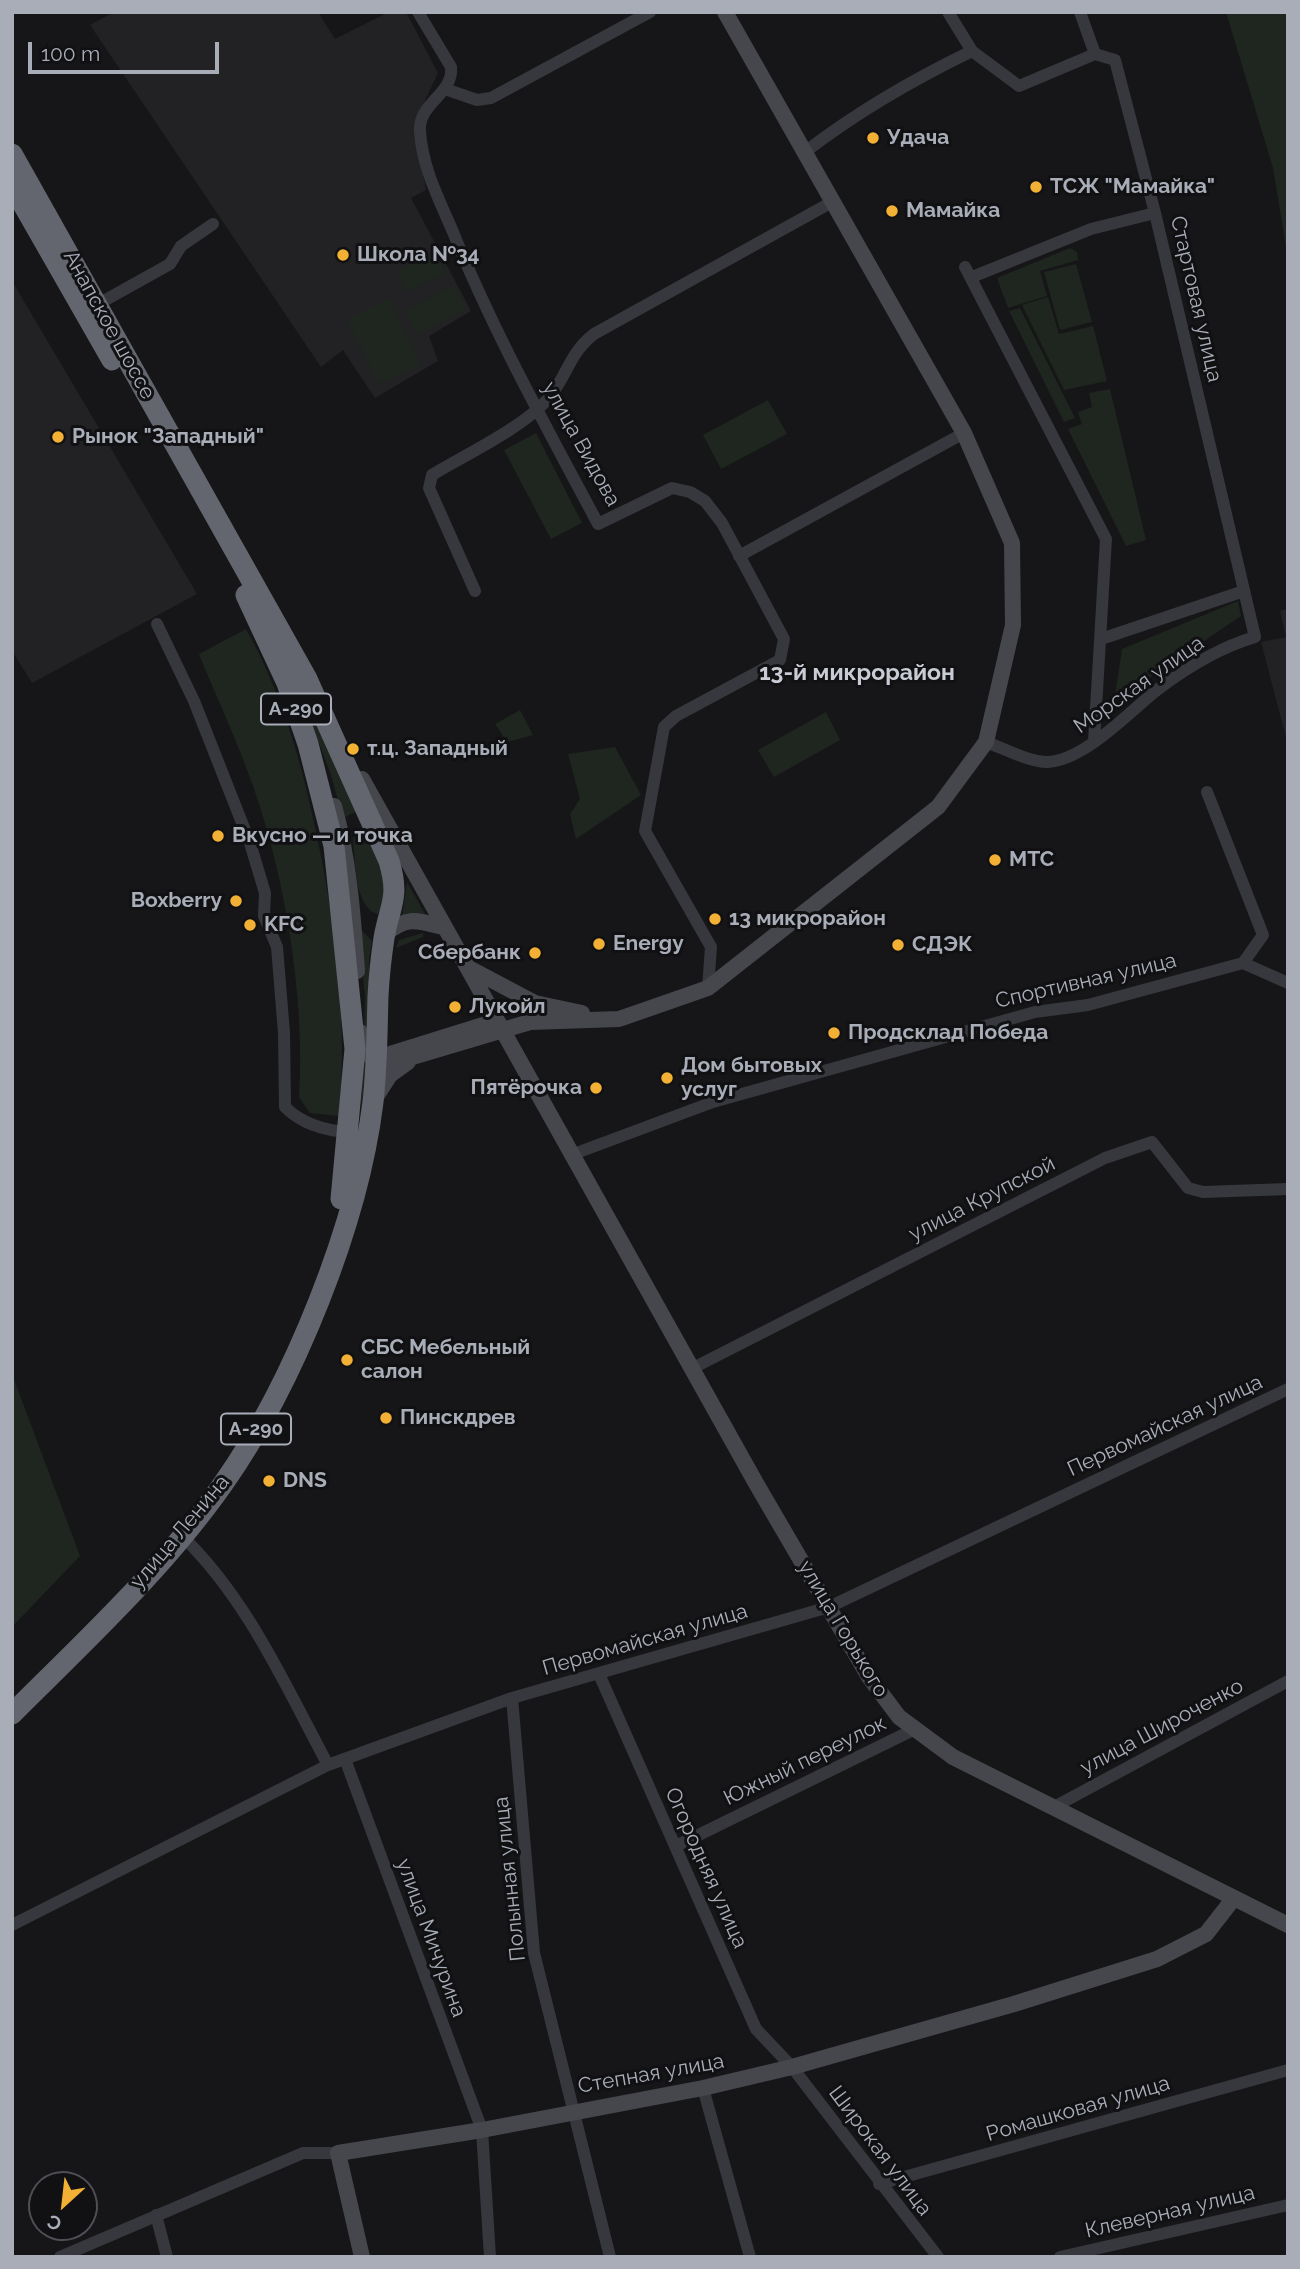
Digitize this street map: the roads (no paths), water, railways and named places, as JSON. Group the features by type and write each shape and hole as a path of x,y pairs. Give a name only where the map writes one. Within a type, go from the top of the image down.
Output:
{"highway":[{"name":"Анапское шоссе","path":"12,154 91,308"},
{"name":"Анапское шоссе","path":"12,185 91,308 307,679"},
{"path":"91,308 224,556"},
{"name":"А-290","path":"224,556 238,579 287,683 308,744 334,846 355,1049 339,1243"},
{"name":"А-290","path":"307,679 389,861 395,881 394,907 385,934 373,1102 355,1198 339,1243"},
{"name":"улица Ленина","path":"12,1714 129,1594 223,1484 262,1419 313,1312 339,1243"}],"main road":[{"path":"354,1070 375,1059 459,1030 644,1012 708,988 938,807 986,742 1013,625 1012,543 964,433 725,12"},
{"path":"224,556 239,564 288,667 317,746 341,830 354,921 360,1037 366,1053 375,1059 392,1063 414,1058 499,1026"},
{"path":"307,679 499,1026"},
{"path":"385,934 401,921 420,921 443,927"},
{"path":"463,964 535,1003 604,1018"},
{"name":"улица Горького","path":"499,1026 691,1369 829,1608 869,1677 899,1717 913,1730 953,1757 1288,1926"},
{"path":"373,1102 390,1075 414,1058"},
{"name":"Степная улица","path":"338,2153 482,2130 574,2110 703,2088 792,2067 1014,2004 1157,1959 1206,1934 1234,1898"},
{"path":"338,2153 362,2257"}],"street":[{"path":"418,12 451,67 452,76 445,89 477,100 491,98 650,12"},
{"path":"948,12 972,51 1019,86 1095,54 1080,12"},
{"path":"804,152 839,126 914,79 972,51"},
{"name":"Стартовая улица","path":"1095,54 1115,60 1155,214 1255,637"},
{"name":"улица Видова","path":"445,89 425,110 419,128 425,166 479,295 598,524 673,488 690,492 714,512 784,639 780,660 676,716 664,727 646,831 711,947 708,988"},
{"path":"475,591 429,488 432,475 537,410 555,389 575,351 594,334 832,202"},
{"path":"1094,742 1106,539 1025,387 969,272 1091,229 1155,214"},
{"path":"91,308 170,264 181,246 213,224"},
{"path":"739,556 964,433"},
{"path":"1101,639 1244,591"},
{"path":"157,624 194,701 250,843 265,893 264,916 277,947 284,1034 285,1107 306,1122 325,1129 349,1132"},
{"name":"Морская улица","path":"986,742 1045,762 1065,758 1094,742 1160,688 1231,644 1255,637"},
{"path":"1207,792 1263,935 1243,963 1288,983"},
{"name":"Спортивная улица","path":"571,1155 713,1102 990,1023 1035,1012 1088,1005 1243,963"},
{"name":"улица Крупской","path":"691,1369 1105,1158 1152,1142 1188,1188 1203,1192 1288,1189"},
{"name":"Первомайская улица","path":"12,1925 328,1765 512,1698 829,1608 1288,1389"},
{"path":"181,1535 204,1558 239,1604 328,1765"},
{"name":"Огородняя улица","path":"599,1674 756,2029 792,2067"},
{"name":"улица Широченко","path":"1054,1807 1288,1681"},
{"name":"Полынная улица","path":"512,1698 534,1953 610,2257"},
{"name":"Южный переулок","path":"676,1846 913,1730"},
{"name":"улица Мичурина","path":"345,1759 482,2130 490,2257"},
{"name":"Широкая улица","path":"792,2067 879,2184 938,2257"},
{"name":"Ромашковая улица","path":"879,2184 1288,2070"},
{"path":"703,2088 750,2257"},
{"name":"Степная улица","path":"60,2257 303,2153 338,2153"},
{"name":"Клеверная улица","path":"1060,2257 1288,2205"},
{"path":"156,2215 167,2257"}],"place":[{"name":"Удача","path":"873,138"},
{"name":"ТСЖ \"Мамайка\"","path":"1036,187"},
{"name":"Мамайка","path":"892,211"},
{"name":"Школа №34","path":"343,255"},
{"name":"Рынок \"Западный\"","path":"58,437"},
{"name":"т.ц. Западный","path":"353,749"},
{"name":"Вкусно — и точка","path":"218,836"},
{"name":"МТС","path":"995,860"},
{"name":"Boxberry","path":"236,901"},
{"name":"13 микрорайон","path":"715,919"},
{"name":"KFC","path":"250,925"},
{"name":"Energy","path":"599,944"},
{"name":"СДЭК","path":"898,945"},
{"name":"Сбербанк","path":"535,953"},
{"name":"Лукойл","path":"455,1007"},
{"name":"Продсклад Победа","path":"834,1033"},
{"name":"Дом бытовых услуг","path":"667,1078"},
{"name":"Пятёрочка","path":"596,1088"},
{"name":"СБС Мебельный салон","path":"347,1360"},
{"name":"Пинскдрев","path":"386,1418"},
{"name":"DNS","path":"269,1481"}],"district":[{"name":"13-й микрорайон","path":"857,673"}]}
